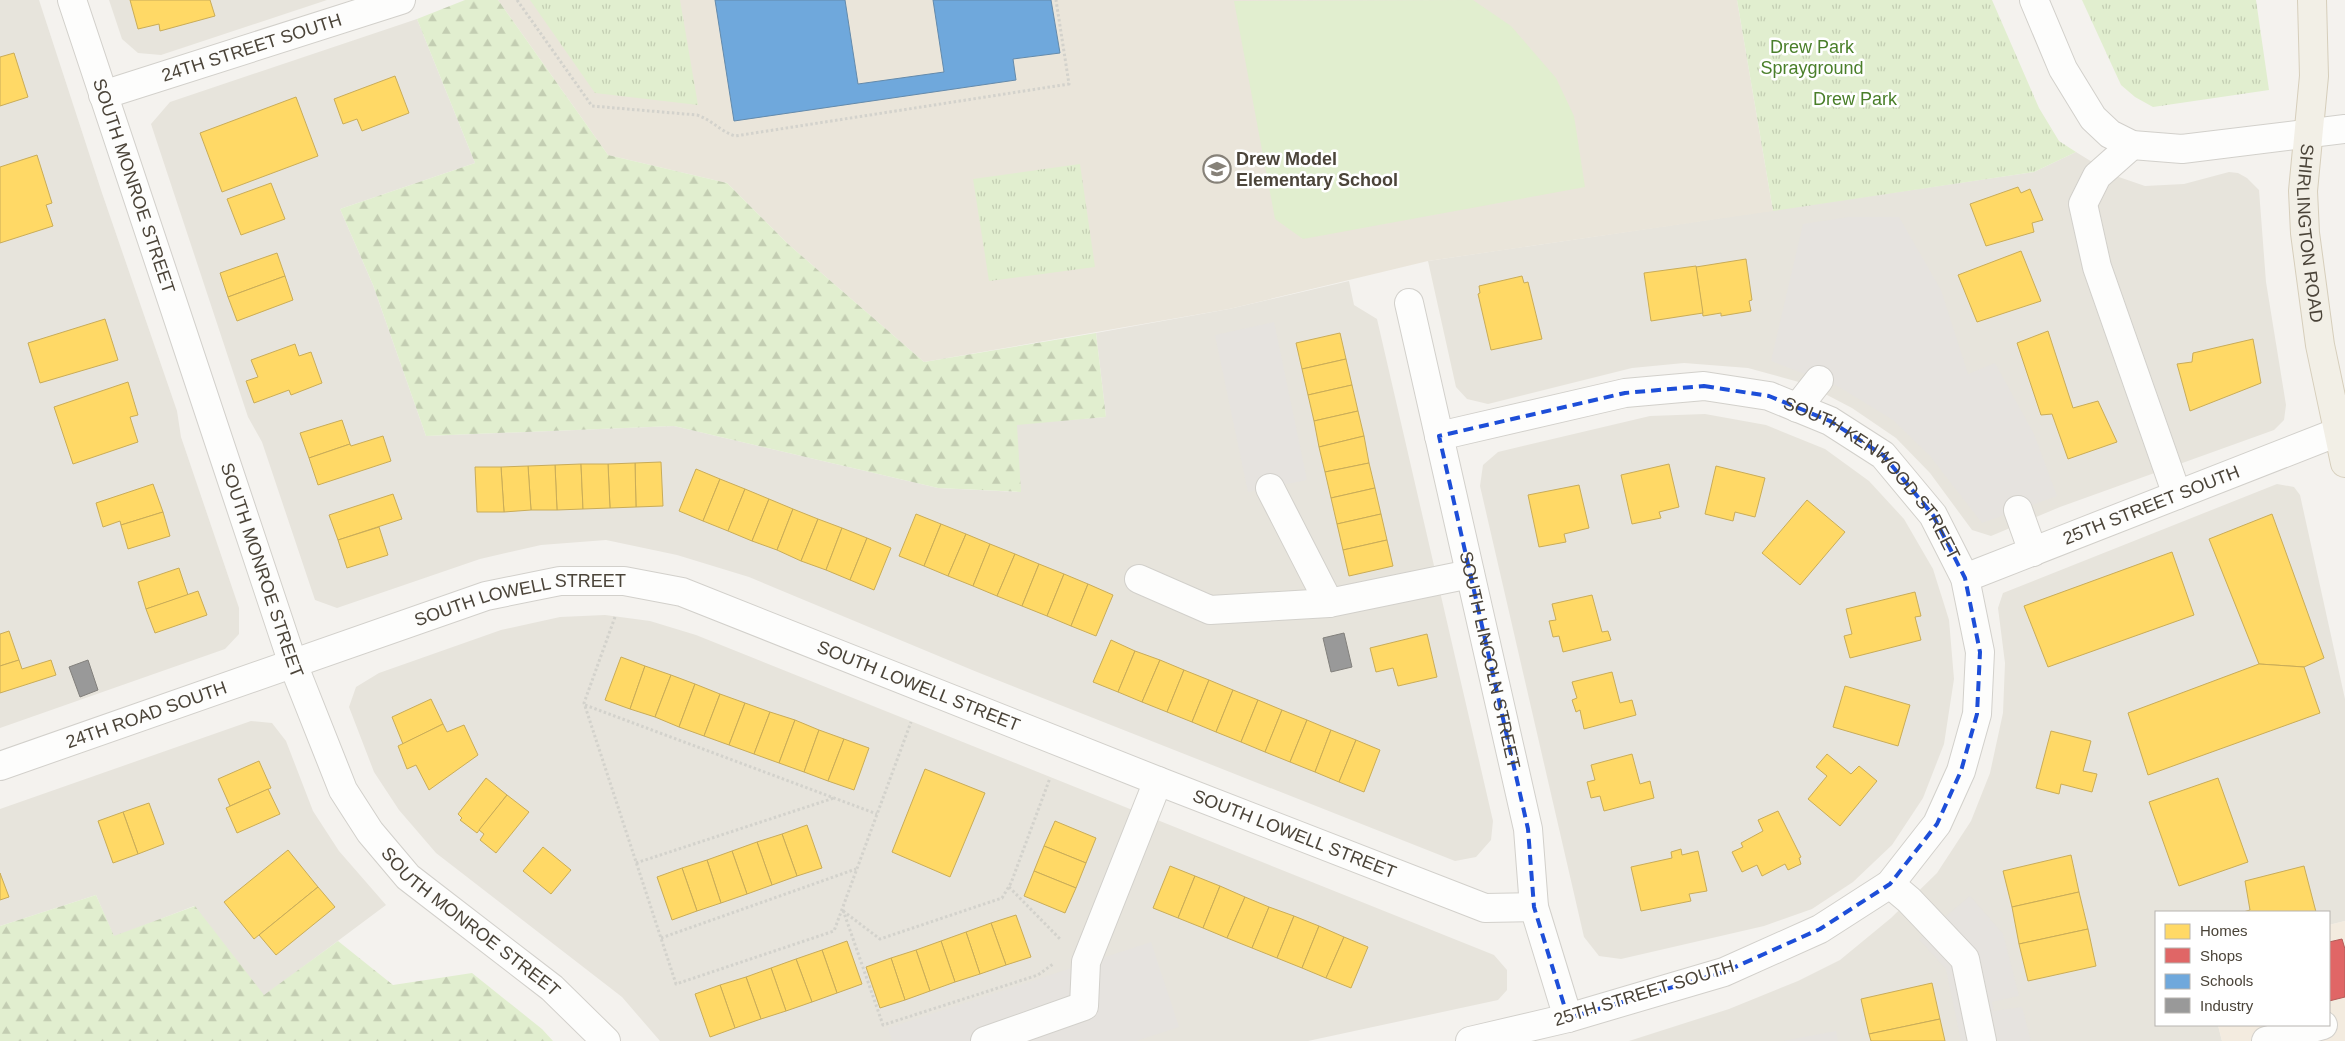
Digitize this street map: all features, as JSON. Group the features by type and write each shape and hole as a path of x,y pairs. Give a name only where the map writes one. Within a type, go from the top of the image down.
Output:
{"main road":[{"name":"SHIRLINGTON ROAD","path":"2312,0 2314,76 2303,191 2305,233 2320,345 2345,463"}],"street":[{"name":"SOUTH MONROE STREET","path":"72,0 292,664 343,790 370,832 408,877 552,988 606,1041"},
{"name":"24TH STREET SOUTH","path":"104,95 401,0"},
{"path":"2034,0 2063,69 2093,118 2110,134 2132,144 2182,149 2345,129"},
{"path":"2132,144 2097,176 2083,204 2097,267 2177,496"},
{"name":"SOUTH LINCOLN STREET","path":"1409,303 1528,829 1534,907 1568,1018"},
{"path":"1797,408 1819,380"},
{"name":"SOUTH KENWOOD STREET","path":"1439,436 1625,393 1704,386 1769,396 1830,422 1883,456 1933,515 1965,578 1980,652 1976,714 1961,771 1937,824 1890,884"},
{"name":"25TH STREET SOUTH","path":"1965,578 2338,432"},
{"path":"1270,488 1329,604"},
{"path":"2018,510 2032,552"},
{"path":"1139,579 1210,610 1329,604 1470,574"},
{"name":"SOUTH LOWELL STREET","path":"292,664 486,596 560,581 624,581 682,592 1158,781 1485,908 1534,907"},
{"name":"24TH ROAD SOUTH","path":"0,766 292,664"},
{"path":"985,1041 1084,1006 1086,962 1158,781"},
{"path":"1890,884 1909,900 1965,959 1982,1041"},
{"name":"25TH STREET SOUTH","path":"1470,1041 1568,1018 1724,972 1820,929 1890,884"},
{"path":"2330,1023 2345,1019"},
{"path":"2259,1026 2265,1041 2319,1026"}],"path":[{"path":"516,0 592,106 697,115 711,120 720,131 735,136 1069,84 1056,0"},
{"path":"615,617 584,705 676,984 834,930 911,722"},
{"path":"584,705 877,814"},
{"path":"843,910 880,939 1002,898 1009,887 1050,778"},
{"path":"636,862 835,798"},
{"path":"661,938 857,868"},
{"path":"1009,887 1062,942"},
{"path":"843,910 883,1026 1038,975 1054,963"}],"highlighted area":[{"path":"1704,386 1769,396 1830,421 1883,455 1933,515 1965,578 1980,652 1977,714 1961,771 1937,824 1890,884 1820,929 1724,972 1568,1018 1534,907 1528,829 1439,436 1625,393"}],"shaded area":[{"path":"0,0 39,0 102,193 177,411 181,437 239,608 239,634 225,649 0,728"},
{"path":"109,0 327,0 161,55 138,53 122,39"},
{"name":"Drew Model Elementary School","path":"498,0 1737,0 1773,211 1428,261 1229,309 924,362 788,244 727,183 608,155"},
{"path":"417,19 475,163 340,209 373,285 426,436 674,426 938,488 1020,492 1016,424 1106,417 1096,333 1229,309 1349,281 1354,305 1377,319 1493,821 1491,840 1476,857 1455,861 977,672 749,577 677,555 606,540 541,545 480,559 337,608 315,600 262,442 248,417 151,124 170,102"},
{"path":"2076,152 2113,175 2145,186 2184,184 2229,172 2238,173 2247,178 2259,190 2266,282 2286,405 2284,420 2274,430 2060,507 1991,536 1972,530 1930,473 1896,438 1852,408 1806,384 1748,368 1684,363 1632,368 1488,404 1467,399 1456,387 1428,261 2034,172"},
{"path":"1849,217 1899,217 1941,290 1968,374 1995,363 2034,434 2057,496 1982,523 1930,456 1893,420 1839,387 1771,361 1803,224"},
{"path":"1274,322 1307,480 1248,492 1215,335"},
{"path":"1705,414 1766,425 1825,449 1869,481 1904,519 1933,569 1949,620 1954,679 1944,744 1923,798 1892,845 1853,882 1812,909 1764,926 1621,959 1599,956 1584,937 1480,486 1483,465 1498,452 1650,416"},
{"path":"2277,484 2294,487 2300,495 2345,699 2345,921 2330,925 2330,911 2155,911 2155,1026 2218,1026 2222,1041 1629,1041 1729,1009 1798,981 1840,960 1891,918 1937,873 1971,821 1990,773 2003,713 2005,663 1998,608 2003,593"},
{"path":"605,615 650,621 696,635 1494,955 1507,970 1507,990 1498,1000 1308,1041 660,1041 622,997 436,853 399,810 374,772 349,707 356,687 379,673 501,630 560,617"},
{"path":"251,721 272,723 286,741 313,811 339,851 386,905 264,996 194,906 114,937 96,895 0,926 0,809"},
{"path":"1970,896 2003,934 2019,996 1992,1002 1994,1011 2022,1007 2031,1041 1961,1041 1946,969 1919,939"},
{"path":"2345,921 2345,1041 2222,1041 2218,1026 2330,1026 2330,925"},
{"path":"1151,942 1179,1027 1136,1041 892,1041 888,1028"},
{"path":"1836,1031 1838,1041 1783,1041"}],"green space":[{"path":"465,0 498,0 608,155 727,183 788,244 924,362 1096,333 1106,417 1017,425 1021,492 938,488 674,426 426,436 373,285 340,209 475,163 417,19"},
{"path":"530,0 680,0 698,105 595,93"},
{"path":"1473,0 1511,26 1556,78 1574,116 1585,187 1303,239 1275,219 1234,1"},
{"name":"Drew Park","path":"1737,0 1992,0 2039,108 2059,141 2076,152 2034,172 1773,211"},
{"path":"2082,0 2256,0 2269,90 2153,107 2135,97 2121,85"},
{"path":"1080,164 1095,267 989,281 973,179"},
{"path":"96,895 114,936 195,906 264,995 338,941 393,985 472,973 542,1029 553,1041 0,1041 0,926"}],"building: Homes":[{"path":"130,0 210,0 215,16 160,31 159,24 138,29"},
{"path":"14,53 28,97 0,106 0,57"},
{"path":"395,76 409,113 362,131 357,119 343,124 334,99"},
{"path":"296,97 318,156 222,192 200,133"},
{"path":"37,155 52,203 46,205 53,226 0,243 0,167"},
{"path":"271,183 285,219 241,235 227,199"},
{"path":"2018,187 2021,193 2030,189 2043,220 2032,223 2034,232 1986,246 1970,204"},
{"path":"2021,251 2041,301 1977,322 1958,275"},
{"path":"277,253 285,276 228,297 220,273"},
{"path":"1746,259 1752,300 1749,301 1751,311 1721,316 1721,313 1703,316 1696,267"},
{"path":"1696,266 1703,313 1651,321 1644,273"},
{"path":"285,276 293,300 237,321 228,297"},
{"path":"1522,276 1524,283 1528,282 1542,339 1491,350 1478,294 1480,293 1479,286"},
{"path":"105,319 118,360 40,383 28,343"},
{"path":"2048,331 2073,408 2098,401 2117,442 2068,459 2052,414 2041,415 2017,343"},
{"path":"1340,333 1346,359 1302,369 1296,343"},
{"path":"2253,339 2261,383 2190,411 2177,364 2192,362 2193,353"},
{"path":"295,344 299,356 311,352 322,383 291,395 289,390 254,403 246,381 258,377 251,360"},
{"path":"1346,359 1352,385 1308,395 1302,369"},
{"path":"128,382 138,415 130,417 138,442 73,464 54,407"},
{"path":"1352,385 1358,411 1314,421 1308,395"},
{"path":"1358,411 1364,436 1319,447 1314,421"},
{"path":"342,420 350,444 309,458 300,433"},
{"path":"383,436 391,461 318,485 309,458 350,444 351,446"},
{"path":"1364,436 1369,463 1325,472 1319,447"},
{"path":"661,462 663,506 636,507 635,463"},
{"path":"635,463 636,507 610,508 608,464"},
{"path":"1369,463 1375,488 1331,498 1325,472"},
{"path":"581,464 583,509 557,510 555,465"},
{"path":"581,464 608,464 610,508 583,509"},
{"path":"1669,464 1679,507 1659,512 1661,518 1632,524 1621,475"},
{"path":"555,465 557,510 531,510 528,466"},
{"path":"528,466 531,510 504,512 501,467"},
{"path":"1716,466 1765,478 1755,517 1735,512 1733,521 1705,514"},
{"path":"475,467 501,467 504,512 477,512"},
{"path":"696,469 720,479 703,521 679,511"},
{"path":"720,479 745,489 728,531 703,521"},
{"path":"153,484 163,512 121,525 120,521 103,527 96,503"},
{"path":"1579,485 1589,528 1564,534 1566,542 1539,547 1528,495"},
{"path":"1375,488 1381,514 1337,524 1331,498"},
{"path":"745,489 769,499 752,541 728,531"},
{"path":"393,494 402,519 338,540 329,515"},
{"path":"769,499 793,509 777,550 752,541"},
{"path":"1807,500 1845,532 1800,585 1762,553"},
{"path":"793,509 818,519 801,561 777,550"},
{"path":"163,512 170,536 128,549 121,525"},
{"path":"916,514 941,524 924,566 899,556"},
{"path":"1381,514 1387,540 1343,550 1337,524"},
{"path":"2272,514 2324,658 2304,667 2259,664 2209,539"},
{"path":"818,519 842,528 826,570 801,561"},
{"path":"941,524 966,534 948,576 924,566"},
{"path":"379,527 388,555 347,568 338,540"},
{"path":"842,528 867,538 850,580 826,570"},
{"path":"966,534 990,544 973,586 948,576"},
{"path":"867,538 891,548 874,590 850,580"},
{"path":"1387,540 1393,566 1349,576 1343,550"},
{"path":"990,544 1015,554 997,596 973,586"},
{"path":"2172,552 2194,615 2048,667 2024,606"},
{"path":"1015,554 1039,564 1022,606 997,596"},
{"path":"1039,564 1064,574 1047,616 1022,606"},
{"path":"179,568 188,595 146,609 138,582"},
{"path":"1064,574 1088,584 1071,626 1047,616"},
{"path":"1088,584 1113,595 1096,636 1071,626"},
{"path":"198,591 207,615 155,633 146,609"},
{"path":"1915,592 1921,616 1915,617 1921,640 1850,658 1844,636 1852,634 1846,609"},
{"path":"1592,595 1602,632 1608,631 1611,640 1563,652 1559,636 1553,637 1549,621 1556,620 1552,604"},
{"path":"9,631 19,660 0,666 0,634"},
{"path":"1427,634 1437,677 1398,686 1393,668 1376,672 1370,648"},
{"path":"1111,640 1135,651 1118,692 1093,682"},
{"path":"1135,651 1160,660 1142,702 1118,692"},
{"path":"621,657 645,666 630,709 605,700"},
{"path":"19,660 22,669 51,660 56,675 0,693 0,666"},
{"path":"1160,660 1184,670 1167,712 1142,702"},
{"path":"2259,664 2304,667 2320,713 2148,775 2128,713"},
{"path":"645,666 671,675 655,717 630,709"},
{"path":"1184,670 1209,680 1192,722 1167,712"},
{"path":"1612,672 1620,703 1632,700 1636,715 1584,729 1580,710 1576,712 1572,700 1577,698 1572,682"},
{"path":"671,675 695,684 679,727 655,717"},
{"path":"1209,680 1233,690 1216,732 1192,722"},
{"path":"695,684 720,694 704,736 679,727"},
{"path":"1845,686 1910,705 1898,746 1833,727"},
{"path":"1233,690 1258,700 1241,742 1216,732"},
{"path":"720,694 745,703 729,745 704,736"},
{"path":"431,699 443,724 403,744 392,717"},
{"path":"1258,700 1282,710 1265,752 1241,742"},
{"path":"745,703 770,712 754,754 729,745"},
{"path":"1282,710 1307,720 1290,762 1265,752"},
{"path":"770,712 795,720 779,763 754,754"},
{"path":"795,720 819,730 804,772 779,763"},
{"path":"1307,720 1331,730 1315,772 1290,762"},
{"path":"443,724 447,732 464,725 478,755 429,790 416,765 407,769 398,746"},
{"path":"819,730 844,739 828,781 804,772"},
{"path":"1331,730 1356,740 1339,782 1315,772"},
{"path":"2051,731 2091,741 2083,771 2097,774 2092,792 2061,784 2059,794 2036,788"},
{"path":"844,739 869,748 854,790 828,781"},
{"path":"1356,740 1380,750 1364,792 1339,782"},
{"path":"1632,754 1640,784 1650,781 1654,798 1604,811 1600,796 1591,798 1587,782 1595,780 1591,765"},
{"path":"1827,754 1851,774 1859,766 1877,781 1840,826 1808,799 1827,776 1816,767"},
{"path":"259,761 271,788 230,806 218,779"},
{"path":"925,769 985,793 950,877 892,852"},
{"path":"486,778 507,795 477,833 460,820 462,818 458,814"},
{"path":"2218,778 2248,862 2179,886 2149,802"},
{"path":"268,789 280,814 237,833 226,808"},
{"path":"507,795 529,812 496,853 480,840 484,834 479,830"},
{"path":"149,803 164,844 138,854 123,812"},
{"path":"1778,811 1801,857 1799,858 1801,864 1788,870 1785,864 1762,876 1757,865 1742,872 1732,852 1743,847 1741,843 1763,831 1758,820"},
{"path":"123,812 138,854 113,863 98,821"},
{"path":"1055,821 1096,838 1086,863 1044,846"},
{"path":"807,825 822,868 797,876 782,834"},
{"path":"782,834 797,876 772,885 757,842"},
{"path":"757,842 772,885 747,894 732,851"},
{"path":"1044,846 1086,863 1076,888 1034,871"},
{"path":"543,847 571,870 551,894 523,871"},
{"path":"1681,849 1682,855 1698,851 1707,891 1689,894 1691,901 1641,911 1631,867 1672,858 1671,852"},
{"path":"288,850 318,887 254,939 224,902"},
{"path":"732,851 747,894 721,903 707,860"},
{"path":"2071,855 2079,892 2012,907 2003,871"},
{"path":"707,860 721,903 697,911 682,868"},
{"path":"1170,866 1195,876 1178,918 1153,908"},
{"path":"2304,866 2316,911 2246,911 2250,910 2245,881"},
{"path":"682,868 697,911 672,920 657,877"},
{"path":"1034,871 1076,888 1065,913 1024,896"},
{"path":"0,873 9,897 0,900"},
{"path":"1195,876 1220,886 1203,928 1178,918"},
{"path":"1220,886 1245,897 1227,938 1203,928"},
{"path":"318,887 335,907 276,955 259,935"},
{"path":"2079,892 2088,929 2019,944 2012,907"},
{"path":"1245,897 1269,907 1252,948 1227,938"},
{"path":"1269,907 1294,916 1277,958 1252,948"},
{"path":"1016,915 1031,957 1006,965 991,923"},
{"path":"1294,916 1319,926 1302,968 1277,958"},
{"path":"991,923 1006,965 980,974 966,932"},
{"path":"1319,926 1344,937 1326,978 1302,968"},
{"path":"2088,929 2096,966 2028,981 2019,944"},
{"path":"966,932 980,974 955,982 941,941"},
{"path":"1344,937 1368,947 1351,988 1326,978"},
{"path":"847,941 862,984 837,993 822,950"},
{"path":"941,941 955,982 930,991 916,950"},
{"path":"822,950 837,993 812,1002 796,959"},
{"path":"916,950 930,991 905,1000 891,958"},
{"path":"891,958 905,1000 880,1008 866,967"},
{"path":"796,959 812,1002 786,1011 771,968"},
{"path":"771,968 786,1011 761,1019 746,977"},
{"path":"746,977 761,1019 735,1028 720,985"},
{"path":"1932,983 1940,1019 1869,1034 1861,999"},
{"path":"720,985 735,1028 710,1037 695,994"},
{"path":"1940,1019 1945,1041 1871,1041 1869,1034"}],"building: Shops":[{"path":"2342,939 2345,949 2345,997 2330,1001 2330,942"}],"building: Schools":[{"path":"715,0 845,0 858,84 944,72 933,0 1051,0 1060,53 1013,59 1016,80 734,121"}],"building: Industry":[{"path":"1344,633 1352,667 1331,672 1323,638"},
{"path":"88,660 98,690 80,697 69,667"}],"place":[{"name":"Drew Model Elementary School","path":"1217,169"}],"park label":[{"name":"Drew Park Sprayground","path":"1812,57"}]}
